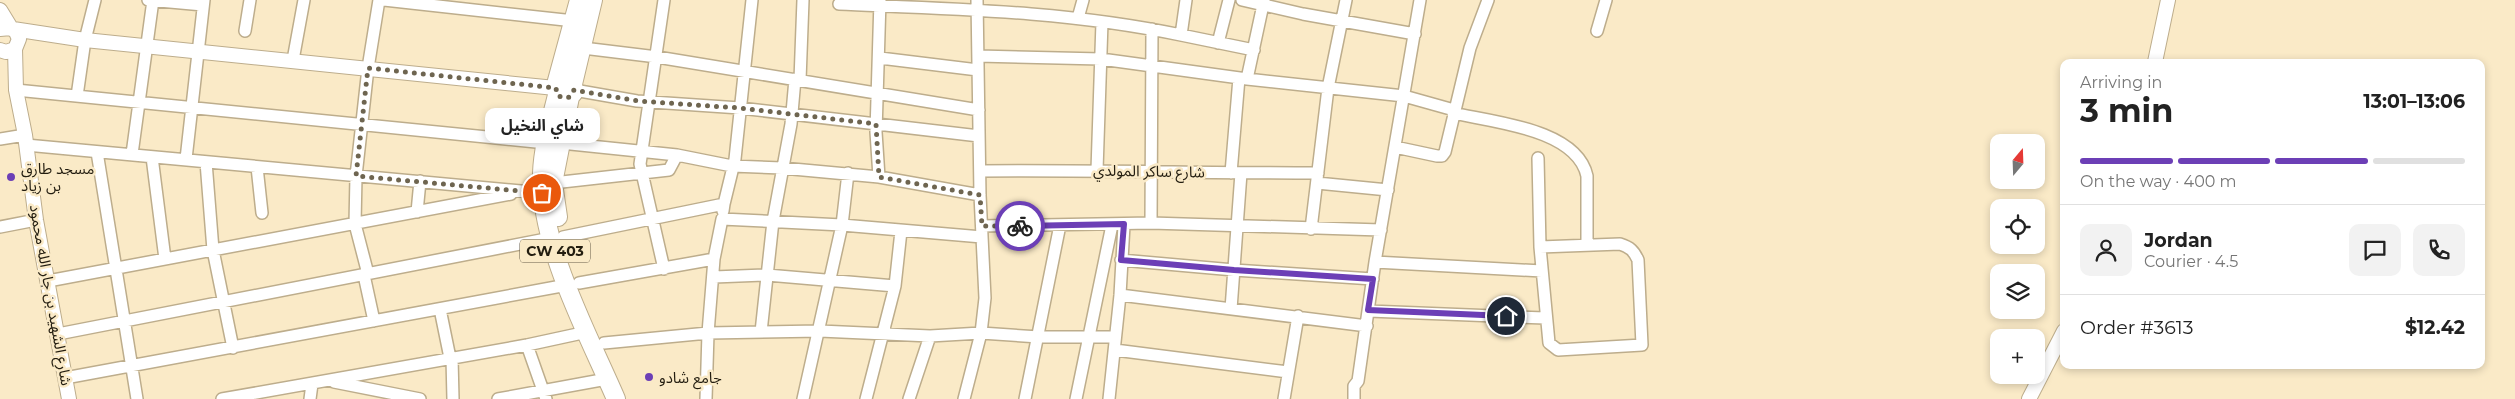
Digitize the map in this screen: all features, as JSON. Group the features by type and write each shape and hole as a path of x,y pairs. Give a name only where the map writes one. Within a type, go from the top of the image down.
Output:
{"main road":[{"name":"CW 403","path":"579,0 574,20 565,89 554,143 542,172 540,189 573,284 587,332 616,399"},
{"name":"CW 403","path":"565,89 583,48 593,0"},
{"name":"CW 403","path":"573,284 604,343 629,399"}],"street":[{"path":"77,96 86,40 96,0"},
{"path":"132,154 147,46 151,0 204,3 186,159"},
{"path":"245,30 250,0"},
{"path":"293,60 304,0"},
{"path":"374,321 355,224 356,176 361,124 379,0"},
{"path":"384,0 452,3 574,20"},
{"path":"664,0 657,57 648,101 640,171 664,269"},
{"path":"706,399 708,333 714,259 732,166 745,71 752,0"},
{"path":"761,332 773,221 798,80 803,0"},
{"path":"1078,18 1083,0"},
{"path":"1181,35 1186,0"},
{"path":"1218,43 1229,0"},
{"path":"1242,0 1263,2 1343,21 1415,34"},
{"path":"1311,229 1328,88 1346,0"},
{"path":"1354,399 1354,386 1358,380 1375,262 1420,0"},
{"path":"1395,147 1442,156 1447,147 1470,48 1488,0"},
{"path":"1597,31 1606,0"},
{"path":"2156,59 2168,0"},
{"path":"1231,309 1238,226 1236,173 1243,79 1254,50 1263,2"},
{"path":"879,177 876,124 880,58 880,3"},
{"path":"839,4 977,4 1152,29 1254,50"},
{"path":"964,399 981,333 985,298 980,195 977,4"},
{"path":"0,10 8,29 49,36 565,89 648,101 740,108 979,136"},
{"path":"1097,170 1102,22"},
{"name":"شارع الشهيد بن جار الله محمود","path":"8,29 18,35 6,50 15,72 16,90 36,220 69,399"},
{"path":"1151,223 1152,29"},
{"path":"6,50 49,36"},
{"path":"583,48 657,57 979,110"},
{"path":"978,56 1101,59 1243,79 1404,96 1547,136 1567,146 1575,153 1585,168 1587,176 1587,244"},
{"path":"880,58 978,70"},
{"path":"16,90 677,155 732,166 782,168 879,177 980,195"},
{"path":"0,139 25,140 97,152 257,167 540,189"},
{"path":"97,152 137,399"},
{"path":"48,281 640,171 669,170 677,155"},
{"path":"152,157 165,259"},
{"path":"1538,158 1540,247 1545,318 1549,343 1558,350 1642,345 1638,260 1635,252 1620,244 1540,247"},
{"path":"206,162 213,250 233,348"},
{"path":"257,167 262,213"},
{"name":"شارع ساكر المولدي","path":"980,171 1097,170 1151,173 1236,173 1318,178 1388,190"},
{"path":"803,399 820,331 842,226 848,174"},
{"path":"417,212 420,181"},
{"path":"58,334 724,204"},
{"path":"722,219 902,230 982,232 1060,225 1151,223 1381,230"},
{"path":"0,227 36,220"},
{"path":"1025,399 1060,225"},
{"path":"1109,399 1120,295 1121,260 1118,225"},
{"path":"1076,399 1118,225"},
{"path":"866,399 895,286 902,230"},
{"path":"65,378 714,259"},
{"path":"1121,260 1373,279"},
{"path":"1375,262 1542,271"},
{"path":"714,277 767,275 895,286"},
{"path":"1120,295 1366,326"},
{"path":"440,309 449,353 452,358 453,399"},
{"path":"1368,310 1545,318"},
{"path":"1284,399 1298,316"},
{"path":"604,343 708,333 820,331 930,336 981,333 1039,337 1116,338"},
{"path":"222,399 527,345 587,332"},
{"path":"909,399 930,336"},
{"path":"2029,399 2060,339"},
{"path":"527,345 545,395"},
{"path":"1115,350 1288,372"},
{"path":"328,380 384,396 420,399"},
{"path":"498,399 545,395 607,380"},
{"path":"310,399 312,384"}],"way so far":[{"path":"542,193 356,176 368,68 556,88 557,95 563,98 570,97 574,90 638,101 740,108 876,124 879,177 980,195 982,226 1020,226"}],"place":[{"name":"مسجد طارق بن زياد","path":"11,177"},
{"name":"شاي النخيل","path":"542,193"},
{"name":"جامع شادو","path":"649,377"}],"route":[{"path":"1020,226 1124,224 1121,260 1373,279 1368,310 1506,316"}]}
